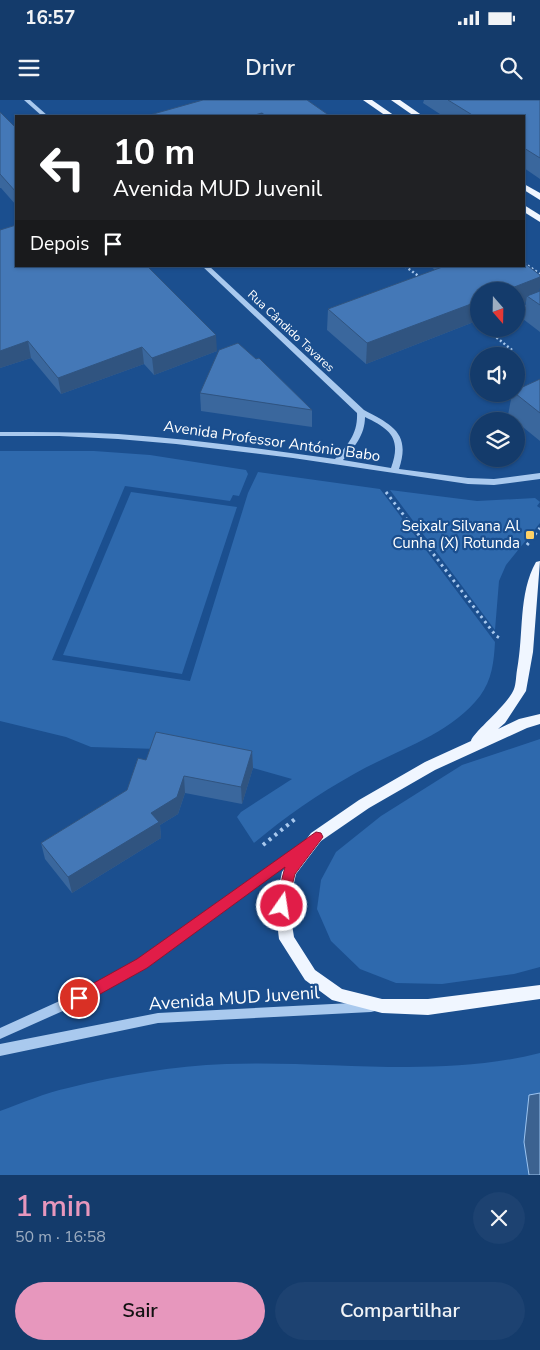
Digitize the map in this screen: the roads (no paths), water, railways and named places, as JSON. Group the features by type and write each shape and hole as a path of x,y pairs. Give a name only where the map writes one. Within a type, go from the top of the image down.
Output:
{"main road":[{"path":"367,100 390,115"},
{"path":"395,100 418,115"},
{"path":"525,187 540,197"},
{"path":"525,209 540,220"},
{"path":"469,747 500,718 520,691 527,652 531,586 540,565"},
{"path":"540,719 469,747 430,766 372,800 316,837 289,872 282,906 287,939 310,975 338,995 382,1006 428,1008 540,992"}],"street":[{"path":"27,100 44,115"},
{"name":"Rua Cândido Tavares","path":"207,267 361,412 384,424 396,434 401,443 402,454 394,471"},
{"path":"336,463 357,438 362,426 361,412"},
{"name":"Avenida Professor António Babo","path":"0,434 96,434 167,440 394,471 494,482 540,476"},
{"path":"0,1034 79,998 142,964 316,837"},
{"name":"Avenida MUD Juvenil","path":"0,1050 158,1018 382,1006"}],"place":[{"name":"Seixalr Silvana Al Cunha (X) Rotunda","path":"530,535"}]}
